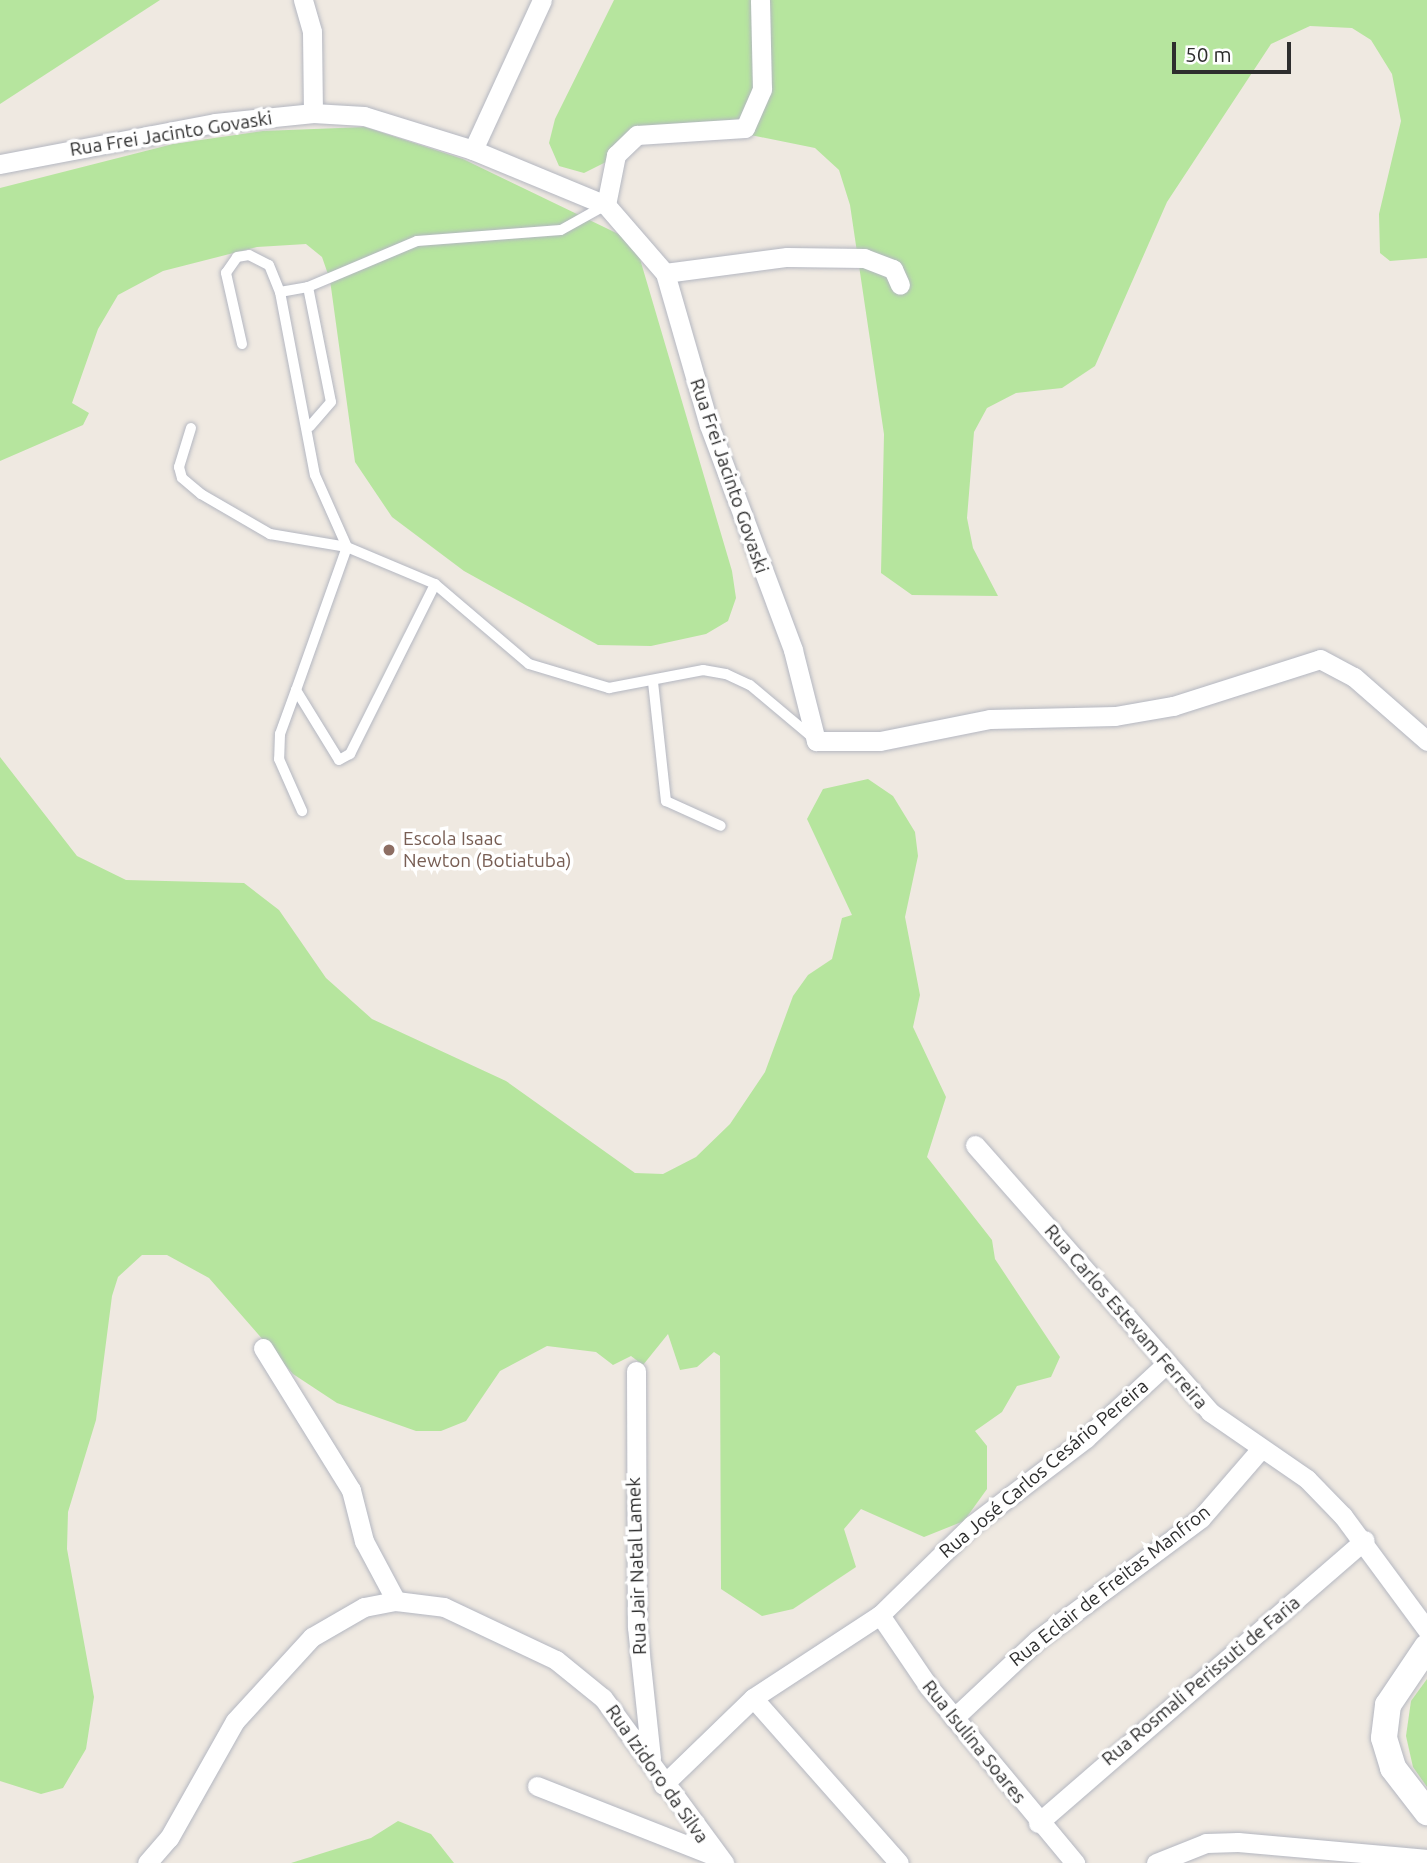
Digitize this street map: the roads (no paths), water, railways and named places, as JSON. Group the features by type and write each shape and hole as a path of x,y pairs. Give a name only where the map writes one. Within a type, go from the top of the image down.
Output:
{"main road":[{"path":"1427,1647 1388,1705 1384,1738 1393,1768 1427,1812"}],"street":[{"path":"303,0 312,32 313,113"},
{"path":"473,150 542,0"},
{"path":"606,205 616,156 637,135 745,128 762,89 760,0"},
{"name":"Rua Frei Jacinto Govaski","path":"0,164 215,123 313,113 364,116 473,150 606,205 665,273 713,437 793,650 816,741"},
{"path":"665,273 787,257 864,258 892,269 900,285"},
{"path":"816,741 880,741 990,719 1115,716 1173,706 1320,659 1353,677 1427,741"},
{"name":"Rua Carlos Estevam Ferreira","path":"975,1145 1210,1412 1260,1450 1307,1479 1365,1540 1427,1630"},
{"path":"262,1348 351,1490 364,1541 396,1601"},
{"name":"Rua José Carlos Cesário Pereira","path":"663,1784 753,1698 880,1615 972,1525 1086,1438 1165,1364"},
{"name":"Rua Jair Natal Lamek","path":"636,1371 636,1614 652,1760"},
{"name":"Rua Eclair de Freitas Manfron","path":"954,1718 1037,1640 1201,1518 1260,1450"},
{"name":"Rua Rosmali Perissuti de Faria","path":"1038,1823 1365,1540"},
{"name":"Rua Izidoro da Silva","path":"147,1863 169,1838 235,1721 312,1637 364,1607 396,1601 444,1607 556,1660 603,1698 652,1760 663,1784 720,1859"},
{"name":"Rua Isulina Soares","path":"880,1615 954,1718 1038,1823 1075,1863"},
{"path":"753,1698 899,1863"},
{"path":"537,1786 720,1859"},
{"path":"1156,1863 1206,1843 1238,1842 1427,1859"}],"lane":[{"path":"280,292 308,287 417,241 561,230 606,205"},
{"path":"242,344 226,273 237,257 260,258 280,292 310,426 316,475 347,547 280,734 279,759 302,811"},
{"path":"308,287 331,402 310,426"},
{"path":"191,428 178,467 181,478 201,494 270,534 347,547 435,584 529,664 609,688 653,682 704,670 726,674 750,685 816,741"},
{"path":"296,690 333,757 344,760 435,584"},
{"path":"653,682 666,801 721,826"}],"place":[{"name":"Escola Isaac Newton (Botiatuba)","path":"389,850"}]}
